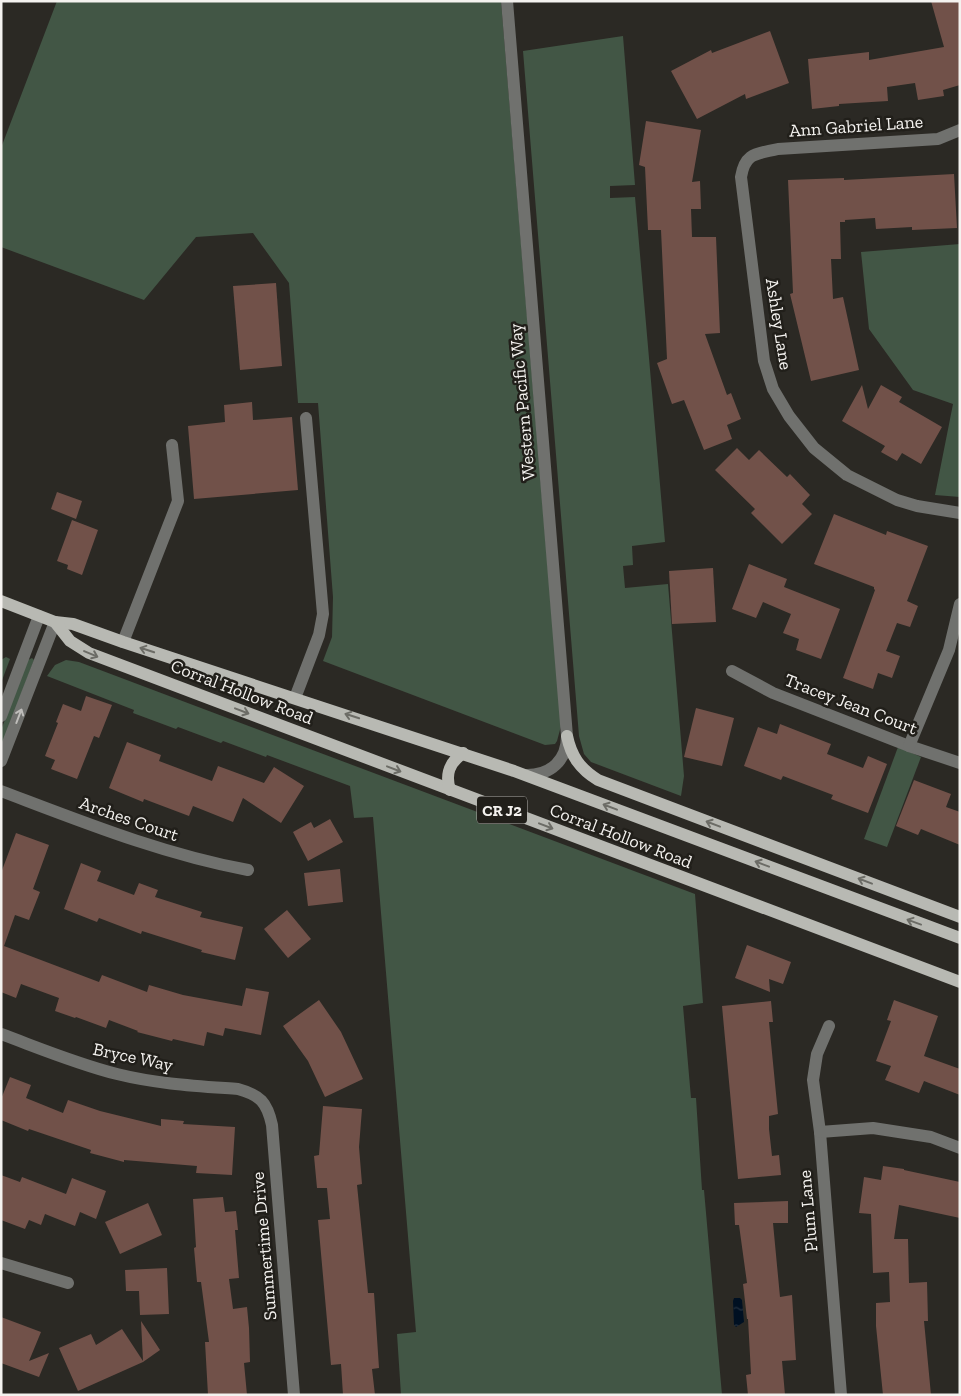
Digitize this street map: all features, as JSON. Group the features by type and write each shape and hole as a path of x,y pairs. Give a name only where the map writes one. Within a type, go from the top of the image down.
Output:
{"main road":[{"name":"Corral Hollow Road","path":"1,601 55,622 73,624 526,775 960,938"},
{"name":"Corral Hollow Road","path":"55,622 70,641 89,653 960,982"},
{"path":"568,736 574,758 582,768 598,780 960,917"},
{"path":"450,790 447,780 449,769 454,760 463,753"}],"street":[{"name":"Western Pacific Way","path":"507,1 568,736 565,752 556,765 542,773 526,775"},
{"name":"Ann Gabriel Lane","path":"753,154 778,149 938,138 960,130"},
{"name":"Ashley Lane","path":"753,154 744,164 742,177 764,361 772,389 789,416 814,448 847,475 897,500 924,508 960,513"},
{"path":"295,698 319,635 322,614 306,418"},
{"path":"123,642 178,501 172,445"},
{"path":"909,746 949,650 960,604"},
{"path":"1,716 39,616"},
{"path":"1,761 55,622"},
{"name":"Tracey Jean Court","path":"732,671 773,693 909,746 960,763"},
{"name":"Arches Court","path":"1,791 127,838 212,863 248,870"},
{"name":"Plum Lane","path":"829,1026 817,1054 813,1080 820,1132 841,1395"},
{"name":"Bryce Way","path":"1,1034 80,1064 118,1074 158,1082 238,1089 250,1092 259,1099"},
{"name":"Summertime Drive","path":"259,1099 268,1109 272,1125 294,1395"},
{"path":"820,1132 873,1128 931,1136 960,1148"},
{"path":"1,1263 68,1283"}],"green space":[{"path":"57,1 501,1 561,726 555,744 545,745 323,661 332,637 333,597 318,403 298,403 289,283 253,233 196,237 144,300 1,247 1,148"},
{"path":"623,36 635,185 610,186 610,198 635,197 665,542 632,546 633,565 623,566 625,588 668,584 684,776 681,796 591,762 584,754 579,736 523,51"},
{"path":"960,244 960,497 935,495 953,404 913,390 869,329 861,252"},
{"path":"6,657 10,659 1,683 1,660"},
{"path":"32,658 34,660 1,748 1,730 28,660"},
{"path":"66,660 79,662 695,894 703,1003 683,1006 691,1098 696,1098 702,1190 704,1190 722,1395 401,1395 397,1334 416,1332 373,817 354,818 350,786 267,755 266,757 223,741 221,743 178,727 176,729 133,713 134,710 47,676 55,665"},
{"path":"898,747 921,757 887,847 864,839"}],"water":[{"path":"734,1298 742,1300 744,1322 736,1327 734,1325"}],"building":[{"path":"931,1 960,1 960,85 943,90 944,96 918,100 915,83 887,87 888,101 839,104 839,106 812,109 808,59 869,52 869,60 944,47"},
{"path":"770,31 789,83 746,99 745,94 697,119 671,71 711,50 712,53"},
{"path":"646,121 701,130 692,182 700,181 701,209 691,209 692,237 716,237 720,333 705,334 727,395 731,393 741,419 727,425 732,439 704,450 684,400 672,404 657,363 667,359 661,230 648,230 645,167 639,165"},
{"path":"954,174 957,228 912,230 912,227 876,229 875,218 840,222 841,259 831,259 833,299 843,297 859,370 811,381 790,294 793,293 788,180 844,178 844,180"},
{"path":"276,283 282,366 240,370 233,286"},
{"path":"862,385 868,409 881,385 902,397 899,402 942,427 921,464 902,453 897,461 881,452 885,446 842,421"},
{"path":"252,402 253,420 292,417 298,490 194,499 188,426 225,422 224,405"},
{"path":"737,448 749,460 759,450 787,477 790,474 810,495 802,504 812,514 782,544 751,513 755,509 715,470"},
{"path":"57,492 82,501 76,519 51,509"},
{"path":"834,514 886,535 887,531 928,546 907,601 918,606 910,627 897,623 886,651 900,656 892,678 878,673 873,689 843,678 875,590 874,587 814,564"},
{"path":"72,520 98,530 82,575 67,569 68,565 57,561"},
{"path":"749,564 787,579 784,587 840,609 821,659 796,650 799,639 783,633 791,614 763,602 756,618 732,609"},
{"path":"713,568 716,622 672,624 669,571"},
{"path":"86,696 112,705 99,738 94,736 77,779 51,769 55,760 45,756 63,704 81,711"},
{"path":"696,708 734,718 722,766 684,757"},
{"path":"780,724 831,744 827,754 863,768 868,756 887,764 868,813 831,799 833,795 783,776 781,780 744,766 758,727 777,734"},
{"path":"127,742 161,755 159,761 212,781 218,766 264,783 274,767 304,786 281,823 243,798 233,822 193,806 189,816 144,799 143,802 109,788"},
{"path":"914,780 951,794 946,807 960,812 960,845 921,829 918,835 896,826"},
{"path":"330,819 343,842 308,861 293,832 311,822 314,828"},
{"path":"16,833 49,845 33,889 40,892 29,920 15,915 4,946 99,982 102,975 147,992 149,985 183,995 242,1006 246,988 269,992 261,1035 225,1028 223,1036 207,1032 204,1046 173,1039 172,1041 137,1032 109,1020 106,1028 55,1011 59,998 21,984 16,998 1,992 1,873"},
{"path":"81,863 101,871 97,881 134,895 139,883 158,890 155,897 202,912 200,917 243,927 235,960 201,952 202,950 142,931 141,934 99,918 97,922 64,909"},
{"path":"340,869 343,902 308,906 304,873"},
{"path":"287,910 311,939 288,958 264,929"},
{"path":"747,945 791,962 783,984 769,979 770,992 735,978"},
{"path":"319,1000 341,1032 363,1079 325,1097 308,1061 283,1026"},
{"path":"894,1000 938,1016 924,1056 960,1069 960,1095 924,1081 919,1093 885,1080 891,1066 876,1061 891,1021 887,1020"},
{"path":"771,1001 773,1022 769,1022 778,1114 769,1116 769,1129 772,1156 779,1155 781,1175 738,1179 722,1006"},
{"path":"10,1077 31,1085 26,1098 63,1113 68,1100 100,1111 161,1126 161,1119 184,1121 183,1124 235,1127 232,1175 196,1173 197,1166 124,1160 124,1162 90,1153 91,1150 29,1129 28,1131 1,1120 1,1099"},
{"path":"323,1106 362,1109 359,1147 362,1184 357,1185 368,1293 374,1293 379,1368 372,1369 375,1395 343,1395 341,1364 331,1365 318,1220 330,1219 327,1188 317,1188 314,1156 319,1155"},
{"path":"883,1166 960,1182 960,1218 899,1205 894,1239 908,1239 909,1283 927,1282 928,1321 924,1321 931,1395 883,1395 876,1326 876,1303 890,1302 889,1272 873,1273 871,1214 859,1213 864,1177 881,1180"},
{"path":"1,1175 20,1182 22,1177 66,1194 72,1178 106,1191 96,1219 80,1212 75,1226 45,1214 41,1225 29,1220 25,1229 1,1220"},
{"path":"223,1197 225,1212 236,1211 238,1230 235,1230 239,1278 229,1279 233,1309 247,1307 250,1362 244,1363 247,1395 208,1395 205,1342 209,1342 201,1282 197,1282 193,1199"},
{"path":"788,1201 788,1223 773,1223 780,1297 792,1295 796,1360 782,1361 785,1395 748,1395 746,1375 751,1374 748,1319 743,1284 747,1283 739,1225 735,1225 734,1203"},
{"path":"148,1203 162,1235 120,1254 105,1222"},
{"path":"167,1268 169,1314 140,1315 139,1291 126,1291 125,1270"},
{"path":"1,1317 41,1332 29,1361 49,1353 39,1377 1,1363"},
{"path":"141,1321 160,1350 143,1362 78,1391 59,1348 91,1334 96,1345 122,1329 143,1361"}]}
